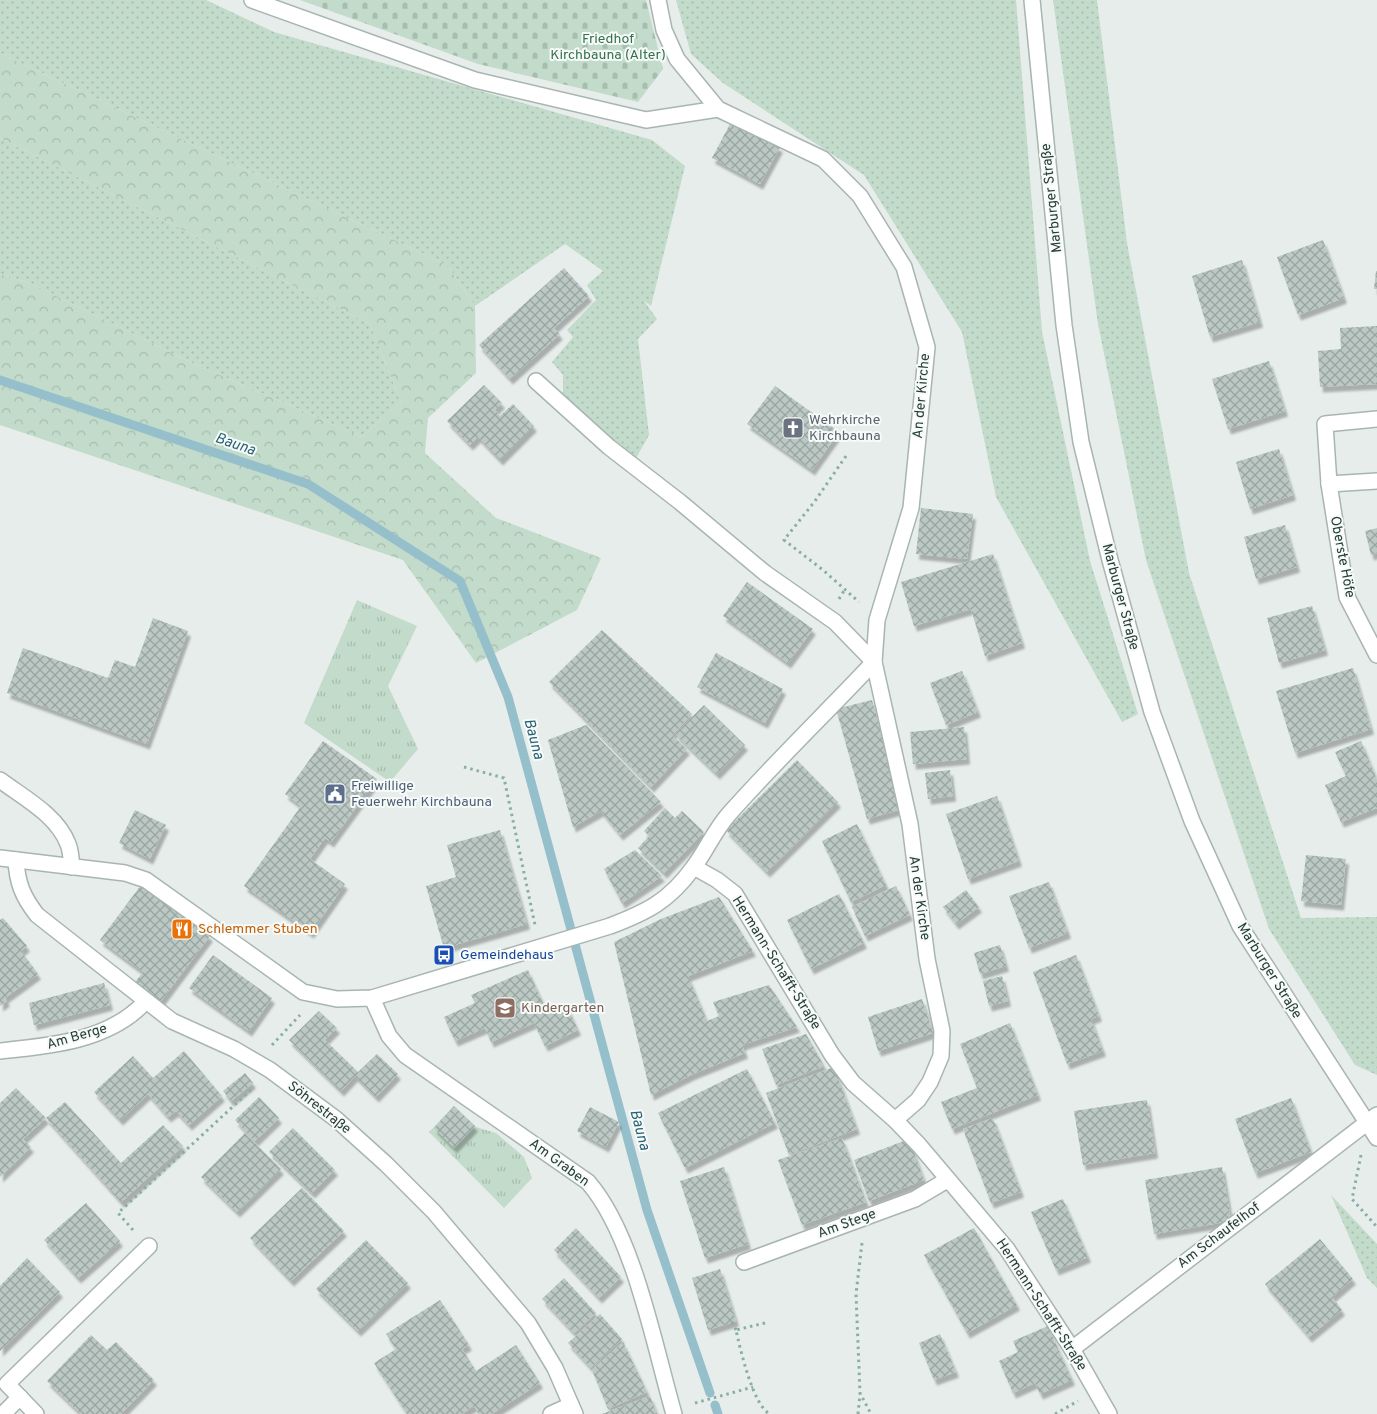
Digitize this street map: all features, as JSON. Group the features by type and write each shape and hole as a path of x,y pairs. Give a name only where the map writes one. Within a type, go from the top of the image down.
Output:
{"street":[{"path":"252,0 475,80 646,120 718,109"},
{"name":"An der Kirche","path":"658,0 664,30 677,59 718,109 822,159 860,196 904,267 927,347 911,508 877,620 874,662 910,824 928,959 942,1031 941,1056 930,1082 918,1100 895,1120"},
{"name":"Marburger Straße","path":"1032,0 1064,324 1081,442 1110,560 1152,712 1192,821 1240,926 1372,1120 1377,1138"},
{"path":"0,858 125,873 146,880 291,985 303,992 337,999 372,998 610,926 646,912 663,902 694,867 707,843 728,815 874,662 835,622 765,573 680,502 608,447 536,382"},
{"name":"Oberste Höfe","path":"1377,419 1325,424 1329,484 1347,597 1377,655"},
{"path":"1329,484 1377,481"},
{"path":"0,780 48,815 60,829 68,845 72,867"},
{"name":"Söhrestraße","path":"16,860 17,882 25,899 37,916 145,1002 172,1021 234,1049 256,1062 336,1119 434,1212 528,1323 555,1368 573,1409"},
{"name":"Hermann-Schafft-Straße","path":"694,867 717,880 735,894 832,1055 853,1082 895,1120 1008,1249 1072,1349 1109,1414"},
{"name":"Am Graben","path":"372,998 389,1036 405,1055 588,1182 602,1199 626,1252 674,1414"},
{"name":"Am Berge","path":"0,1051 48,1046 106,1030 134,1014 145,1002"},
{"name":"Am Schaufelhof","path":"1072,1349 1372,1120"},
{"name":"Am Stege","path":"744,1262 915,1199 947,1180"},
{"path":"36,1414 7,1384 149,1246"},
{"path":"3,1414 20,1397"},
{"path":"551,1414 573,1409"}],"path":[{"path":"845,589 784,540 815,501 846,456"},
{"path":"464,766 504,778 536,927"},
{"path":"256,1062 318,996"},
{"path":"149,1246 118,1213 242,1100"},
{"path":"1372,1120 1352,1199 1377,1227"},
{"path":"858,1414 860,1393 856,1294 866,1217"},
{"path":"732,1322 753,1386 763,1407 770,1414"},
{"path":"736,1330 765,1323"},
{"path":"692,1404 753,1386"},
{"path":"860,1393 871,1414"}],"green space":[{"path":"0,0 206,0 274,32 652,140 685,166 651,306 644,301 657,319 638,339 649,435 635,460 563,395 563,375 552,362 573,337 567,330 596,300 587,285 603,271 565,244 475,306 447,265 0,53"},
{"name":"Friedhof Kirchbauna (Alter)","path":"300,0 646,0 663,69 638,102 478,64"},
{"path":"676,0 1016,0 1042,332 1090,561 1138,714 1122,722 996,497 962,332 864,175 723,83 691,54"},
{"path":"1053,0 1097,0 1127,243 1189,573 1301,918 1377,917 1377,1075 1355,1065 1269,929 1146,560 1098,324"},
{"path":"0,53 447,265 475,306 476,373 428,418 425,453 496,518 601,558 577,610 476,663 403,560 0,425 0,274 30,283 188,361 362,437 401,402 370,324 0,138"},
{"path":"0,138 370,324 401,402 362,437 188,361 30,283 0,274"},
{"path":"357,600 417,626 388,686 418,749 390,782 304,723"},
{"path":"454,1106 476,1127 496,1133 524,1157 532,1178 504,1208 429,1132"},
{"path":"1331,1195 1377,1244 1377,1288 1367,1278"}],"building":[{"path":"731,122 780,147 760,184 712,158"},
{"path":"1323,240 1344,298 1298,315 1277,257"},
{"path":"1242,260 1260,322 1210,337 1192,276"},
{"path":"564,268 589,296 554,328 560,334 510,379 479,345"},
{"path":"1376,271 1377,289 1374,289"},
{"path":"1377,326 1377,384 1320,387 1318,351 1341,349 1340,328"},
{"path":"1269,361 1285,411 1228,429 1212,379"},
{"path":"484,385 502,403 495,410 500,416 513,404 534,426 500,460 478,437 470,445 447,421"},
{"name":"Wehrkirche Kirchbauna","path":"775,386 839,432 812,470 747,424"},
{"path":"1279,449 1293,495 1250,509 1236,462"},
{"path":"921,508 973,514 967,559 916,554"},
{"path":"1285,525 1297,567 1256,579 1244,537"},
{"path":"1377,528 1377,553 1371,555 1365,531"},
{"path":"993,554 1022,643 985,656 971,609 914,626 901,582"},
{"path":"747,582 813,629 788,663 723,616"},
{"path":"1312,606 1325,650 1279,663 1267,618"},
{"path":"153,618 188,631 147,744 7,693 23,648 108,678 115,660 135,667"},
{"path":"602,630 692,714 672,735 687,749 651,787 549,682"},
{"path":"716,653 783,689 765,723 697,687"},
{"path":"1353,668 1371,729 1295,753 1276,691"},
{"path":"962,671 978,712 946,725 930,683"},
{"path":"872,700 902,809 867,819 836,709"},
{"path":"704,705 745,745 717,774 675,734"},
{"path":"586,725 661,802 620,835 601,811 573,827 548,740"},
{"path":"964,727 967,759 913,764 910,732"},
{"path":"323,741 377,779 331,842 325,838 310,859 345,884 311,933 244,886 301,806 285,794"},
{"path":"1361,741 1377,780 1377,808 1341,822 1325,785 1346,776 1335,752"},
{"path":"797,760 838,802 767,872 726,830"},
{"path":"950,770 953,796 928,799 925,773"},
{"path":"997,796 1019,861 968,879 946,814"},
{"path":"665,808 675,818 682,811 704,832 664,873 638,848 649,836 644,831"},
{"path":"135,810 166,825 150,859 119,843"},
{"path":"857,824 886,885 851,902 822,841"},
{"path":"500,830 527,924 444,948 426,886 456,877 447,845"},
{"path":"635,850 662,876 622,903 604,869"},
{"path":"1306,855 1346,859 1341,905 1301,901"},
{"path":"1049,882 1068,933 1029,948 1009,896"},
{"path":"141,885 210,936 161,1001 135,982 143,972 100,940"},
{"path":"896,886 910,915 865,936 852,907"},
{"path":"966,890 979,907 956,924 943,907"},
{"path":"839,894 864,943 811,969 787,920"},
{"path":"719,897 753,951 688,976 707,1021 719,1016 713,1002 769,985 797,1027 742,1045 745,1053 693,1074 651,1095 614,942 661,919"},
{"path":"3,918 27,946 21,951 38,974 5,998 7,1001 0,1006 0,920"},
{"path":"1000,945 1006,966 980,974 974,953"},
{"path":"213,955 272,998 249,1031 189,988"},
{"path":"1076,955 1099,1016 1091,1019 1103,1051 1067,1064 1033,972"},
{"name":"Kindergarten","path":"528,970 547,1012 566,1004 578,1030 545,1046 534,1023 491,1042 485,1028 455,1041 444,1017 475,1003 471,995"},
{"path":"1002,976 1008,1001 989,1006 983,981"},
{"path":"104,983 110,1005 34,1025 29,1003"},
{"path":"922,999 933,1033 878,1051 868,1017"},
{"path":"319,1011 337,1028 325,1040 358,1072 377,1054 398,1074 376,1097 355,1076 341,1091 289,1040"},
{"path":"1010,1023 1038,1095 952,1129 941,1102 977,1088 960,1044"},
{"path":"806,1034 824,1066 776,1085 762,1049"},
{"path":"184,1051 222,1096 189,1125 176,1111 168,1117 148,1094 120,1120 94,1092 133,1056 153,1078"},
{"path":"834,1067 857,1129 789,1155 766,1093"},
{"path":"747,1069 775,1123 685,1168 658,1113"},
{"path":"245,1073 253,1083 231,1101 223,1091"},
{"path":"16,1088 46,1118 23,1139 31,1147 0,1177 0,1103"},
{"path":"259,1097 279,1118 255,1141 235,1120"},
{"path":"1291,1098 1311,1152 1255,1173 1235,1119"},
{"path":"1147,1100 1155,1153 1083,1165 1074,1111"},
{"path":"65,1102 121,1163 163,1125 183,1146 121,1202 46,1118"},
{"path":"454,1106 475,1126 454,1148 434,1128"},
{"path":"590,1107 619,1122 606,1147 577,1131"},
{"path":"993,1118 1021,1192 991,1203 963,1129"},
{"path":"293,1128 335,1170 312,1193 269,1152"},
{"path":"245,1133 281,1169 237,1212 201,1177"},
{"path":"842,1138 866,1202 802,1225 778,1160"},
{"path":"909,1139 924,1180 869,1201 854,1160"},
{"path":"724,1167 748,1244 705,1258 680,1181"},
{"path":"1222,1167 1231,1221 1154,1234 1145,1180"},
{"path":"302,1188 344,1231 291,1281 250,1238"},
{"path":"1063,1199 1088,1257 1056,1270 1031,1212"},
{"path":"86,1203 120,1241 78,1278 44,1240"},
{"path":"576,1228 621,1277 599,1298 554,1250"},
{"path":"974,1228 1017,1305 967,1333 924,1255"},
{"path":"1320,1239 1353,1279 1332,1297 1342,1310 1309,1337 1265,1284"},
{"path":"366,1240 408,1283 358,1331 316,1289"},
{"path":"27,1258 60,1292 0,1351 0,1286"},
{"path":"720,1269 736,1321 708,1330 692,1278"},
{"path":"564,1278 596,1313 574,1333 542,1299"},
{"path":"440,1300 469,1345 462,1349 476,1371 516,1345 540,1383 492,1414 479,1414 474,1406 462,1414 407,1414 374,1363 396,1349 386,1334"},
{"path":"600,1314 622,1339 591,1368 568,1343"},
{"path":"1048,1326 1072,1380 1040,1394 1035,1383 1013,1393 999,1361 1018,1352 1013,1341"},
{"path":"940,1334 956,1372 934,1380 919,1343"},
{"path":"91,1335 107,1350 116,1342 154,1380 121,1414 81,1414 47,1381"},
{"path":"623,1342 647,1392 608,1409 592,1370"},
{"path":"650,1396 657,1414 602,1414"}],"waterway":[{"name":"Bauna","path":"0,380 308,484 460,581 508,697 647,1210 710,1393"},
{"name":"Bauna","path":"715,1405 718,1414"}],"place":[{"name":"Wehrkirche Kirchbauna","path":"793,428"},
{"name":"Freiwillige Feuerwehr Kirchbauna","path":"335,794"},
{"name":"Schlemmer Stuben","path":"182,929"},
{"name":"Gemeindehaus","path":"444,955"},
{"name":"Kindergarten","path":"505,1008"}]}
